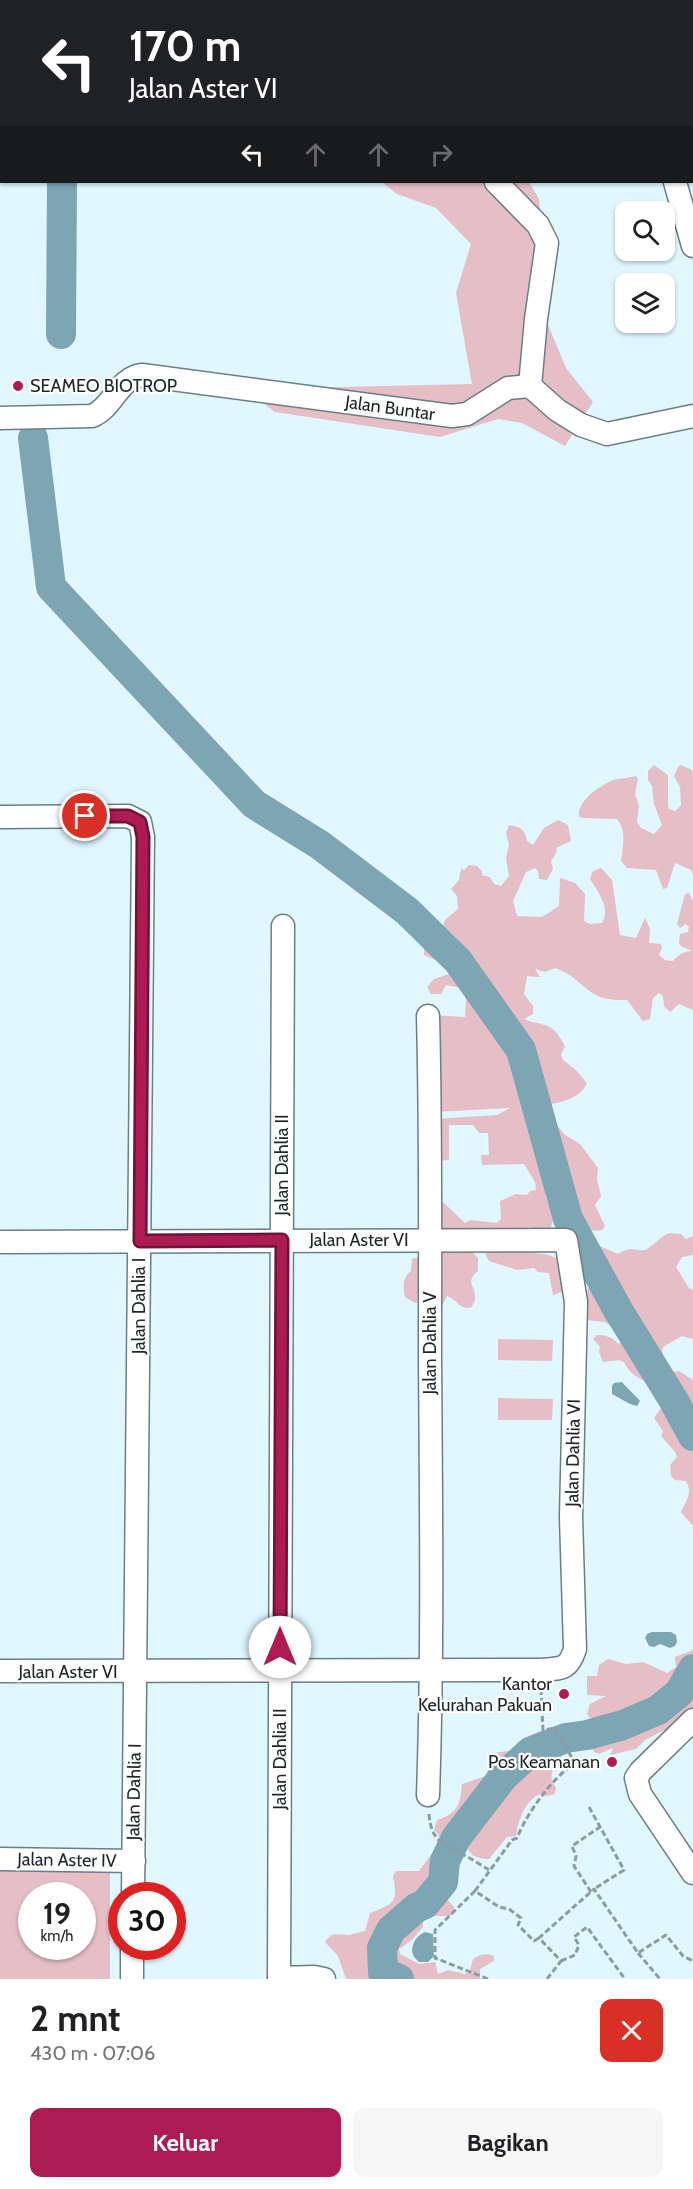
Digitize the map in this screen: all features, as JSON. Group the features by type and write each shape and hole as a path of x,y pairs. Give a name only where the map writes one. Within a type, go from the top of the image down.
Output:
{"street":[{"path":"497,183 538,225 547,243 536,319 530,386 556,410 581,425 607,434 693,416"},
{"path":"675,183 693,246"},
{"name":"Jalan Buntar","path":"0,418 92,416 100,413 127,380 142,375 452,416 467,414 508,388 530,386"},
{"name":"Jalan Dahlia I","path":"0,817 128,816 140,822 143,849 133,1882"},
{"name":"Jalan Dahlia II","path":"279,1978 284,926"},
{"name":"Jalan Dahlia V","path":"428,1016 431,1151 432,1670 428,1796"},
{"name":"Jalan Aster VI","path":"0,1242 430,1240"},
{"name":"Jalan Dahlia VI","path":"280,1671 540,1670 564,1668 571,1662 575,1649 571,1517 576,1302 566,1240 430,1240"},
{"name":"Jalan Aster VI","path":"0,1671 280,1671"},
{"path":"693,1720 641,1770 636,1778 640,1794 693,1873"},
{"name":"Jalan Aster IV","path":"0,1858 134,1861"},
{"path":"132,1960 132,1979"},
{"path":"279,1978 324,1979"}],"path":[{"path":"488,1979 435,1958 435,1930 475,1891 512,1840 517,1838 526,1818 564,1770 574,1763 555,1728 543,1730 540,1670"},
{"path":"428,1796 430,1825 437,1841 489,1870"},
{"path":"475,1891 499,1907 509,1909 521,1918 518,1925 534,1941 539,1938 592,1891 624,1870 589,1807"},
{"path":"600,1827 572,1846 576,1856 574,1866 660,1979"},
{"path":"547,1979 561,1961 575,1955 579,1945 574,1937 586,1927 625,1979"},
{"path":"638,1953 666,1935 683,1956 693,1961"},
{"path":"539,1938 561,1961"}],"shaded area":[{"path":"383,183 530,183 539,199 546,270 546,320 566,368 593,402 565,446 522,423 498,419 440,437 275,412 263,403 264,391 297,388 472,384 456,293 471,244 436,208 397,194"},
{"path":"654,765 668,775 668,804 669,809 675,811 681,805 680,787 674,776 678,767 681,765 692,770 693,776 693,875 691,870 675,863 667,888 663,889 656,870 627,868 621,861 623,834 617,819 579,817 581,805 595,791 614,780 636,776 638,779 635,794 639,806 637,822 641,828 654,834 662,825 654,804 652,786 648,780 648,771"},
{"path":"558,820 568,825 571,841 556,848 557,851 551,862 553,869 547,880 539,879 535,868 526,872 513,901 517,916 542,917 559,906 560,878 575,883 585,894 584,921 590,924 602,923 604,906 590,879 593,871 601,868 612,880 620,935 636,938 645,918 650,929 649,943 661,944 659,955 665,960 673,961 681,954 692,951 679,943 680,934 688,932 689,927 686,924 680,928 677,924 685,894 689,893 693,901 693,1010 679,1004 670,1012 664,1006 663,996 659,993 653,998 650,1019 643,1021 627,1000 598,996 561,970 555,968 545,972 535,969 540,977 527,976 524,994 533,1006 533,1014 524,1019 548,1026 556,1032 565,1046 561,1055 563,1060 587,1083 577,1095 552,1104 547,1113 565,1135 580,1144 598,1168 597,1179 601,1196 595,1205 605,1226 602,1230 597,1231 565,1227 553,1210 549,1196 545,1194 553,1220 550,1231 527,1227 529,1237 537,1243 534,1253 560,1259 564,1291 553,1295 549,1273 538,1272 534,1268 517,1270 489,1261 476,1234 466,1229 450,1234 445,1233 437,1222 434,1200 444,1203 465,1223 470,1220 497,1223 501,1219 500,1201 516,1194 527,1195 530,1191 536,1190 535,1182 524,1164 482,1165 481,1155 489,1155 488,1133 479,1133 473,1125 449,1125 449,1160 437,1161 434,1119 497,1115 510,1108 434,1112 431,1015 465,1017 466,999 461,988 446,985 441,994 431,994 427,987 434,979 449,974 442,963 424,955 424,945 421,942 446,940 455,954 466,958 472,965 470,954 453,947 443,927 445,920 458,909 457,896 451,889 459,880 461,868 464,870 469,865 477,866 482,871 482,875 490,877 494,884 501,886 509,876 506,858 509,845 506,833 509,825 522,829 527,841 533,845 544,828"},
{"path":"669,1233 681,1234 686,1239 693,1236 693,1255 682,1257 676,1267 689,1288 693,1290 693,1339 682,1336 663,1347 662,1354 668,1373 679,1371 693,1380 693,1526 681,1512 688,1497 688,1485 686,1481 675,1480 671,1476 670,1465 677,1457 661,1436 663,1431 654,1418 663,1405 661,1396 652,1386 634,1375 624,1362 619,1360 603,1362 599,1352 600,1347 593,1339 597,1335 603,1335 618,1344 623,1341 623,1336 605,1322 584,1320 584,1299 587,1289 599,1282 598,1277 578,1260 582,1255 591,1254 589,1244 595,1244 618,1254 629,1249 645,1250"},
{"path":"464,1243 478,1258 478,1271 471,1281 475,1294 472,1307 461,1306 447,1296 442,1306 415,1303 405,1297 404,1283 411,1271 412,1259 422,1256 433,1246"},
{"path":"498,1339 553,1340 552,1361 498,1360"},
{"path":"498,1398 553,1399 552,1420 498,1420"},
{"path":"693,1649 693,1714 645,1740 636,1749 610,1755 613,1748 599,1754 594,1752 587,1735 595,1728 594,1722 587,1714 590,1704 606,1696 587,1695 587,1676 597,1676 599,1665 608,1659 626,1664 643,1662 667,1673 676,1667 675,1657"},
{"path":"543,1730 554,1732 562,1744 561,1756 551,1775 556,1788 555,1794 546,1796 540,1794 530,1801 518,1824 516,1836 507,1837 489,1859 473,1855 466,1843 467,1832 458,1829 449,1842 444,1844 434,1829 437,1820 457,1807 462,1784 486,1776 493,1753 515,1750 524,1738"},
{"path":"433,1852 438,1852 446,1865 447,1899 454,1907 454,1913 450,1916 434,1916 423,1920 423,1927 412,1940 399,1949 400,1954 419,1964 435,1962 438,1974 448,1970 465,1974 470,1971 473,1959 481,1955 494,1956 494,1961 480,1969 480,1979 346,1979 338,1956 325,1942 333,1935 349,1935 365,1931 370,1913 393,1901 395,1892 393,1876 396,1871 419,1871"},
{"path":"0,1871 110,1872 108,1960 110,1960 110,1979 0,1979"}],"water":[{"path":"622,1382 640,1401 637,1406 612,1394 614,1383"},
{"path":"652,1632 671,1632 676,1635 675,1646 670,1648 660,1644 654,1647 649,1646 645,1638"},
{"path":"425,1932 433,1934 434,1956 428,1962 419,1962 413,1954 412,1947"}],"waterway":[{"path":"61,334 62,183"},
{"path":"33,438 51,587 254,804 320,845 407,911 458,961 521,1050 568,1219 618,1310 693,1436"},
{"path":"399,1979 383,1972 382,1948 391,1930 416,1908 425,1904 443,1882 445,1861 456,1838 503,1777 530,1752 566,1738 623,1725 658,1710 679,1693 693,1669"}],"place":[{"name":"SEAMEO BIOTROP","path":"18,386"},
{"name":"Kantor Kelurahan Pakuan","path":"564,1694"},
{"name":"Pos Keamanan","path":"612,1762"}],"route":[{"path":"85,816 128,816 140,822 143,837 140,1241 282,1240 280,1647"}]}
